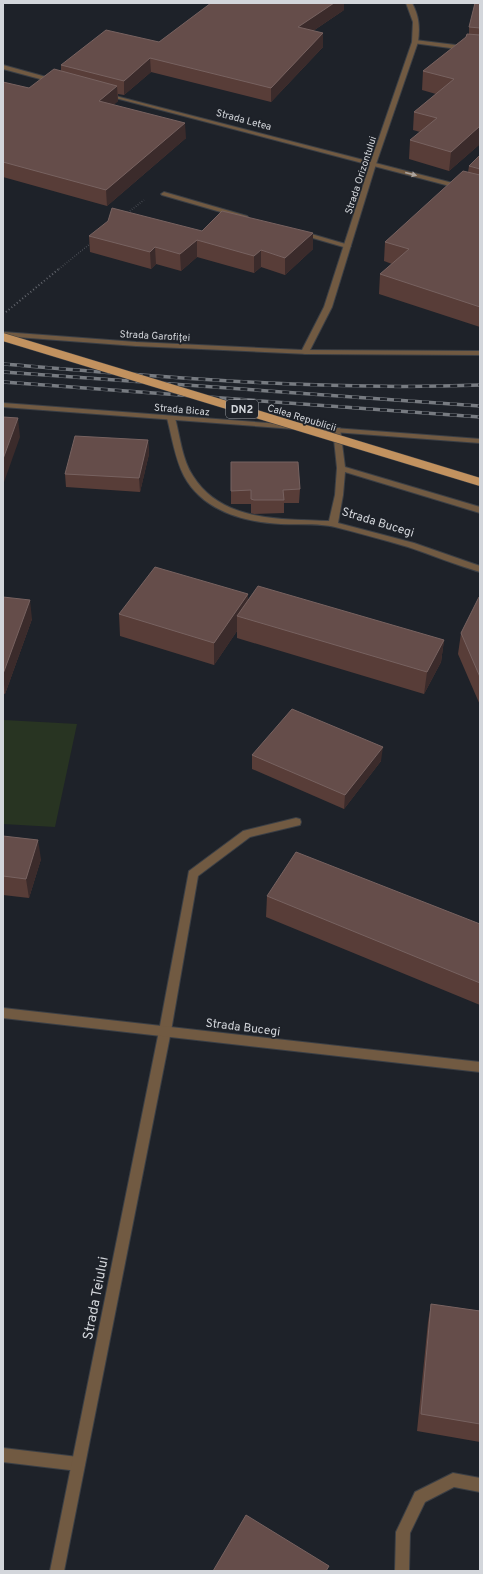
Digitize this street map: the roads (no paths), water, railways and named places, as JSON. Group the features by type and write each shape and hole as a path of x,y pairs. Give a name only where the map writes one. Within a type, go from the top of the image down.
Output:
{"main road":[{"name":"Calea Republicii","path":"3,335 480,482"}],"street":[{"name":"Strada Orizontului","path":"305,352 328,306 415,42 418,27 416,14 409,3"},
{"path":"415,42 480,50"},
{"path":"3,67 65,83"},
{"name":"Strada Letea","path":"95,91 480,192"},
{"path":"164,194 256,220"},
{"path":"294,231 347,246"},
{"name":"Strada Garofiței","path":"3,335 136,344 305,352"},
{"path":"305,352 480,353"},
{"name":"Strada Bicaz","path":"3,405 480,441"},
{"path":"171,418 188,476 204,496 230,512 252,520 333,524"},
{"name":"Strada Bucegi","path":"337,430 341,468 339,495 333,524 411,545 480,569"},
{"path":"341,468 480,510"},
{"name":"Strada Teiului","path":"57,1571 165,1031 193,874 247,834 296,822"},
{"name":"Strada Bucegi","path":"3,1013 480,1067"},
{"path":"3,1456 78,1464"},
{"path":"402,1571 403,1532 420,1497 453,1480 480,1485"}],"railway":[{"path":"3,364 241,382 360,386 480,385"},
{"path":"3,372 480,406"},
{"path":"3,382 480,417"}]}
